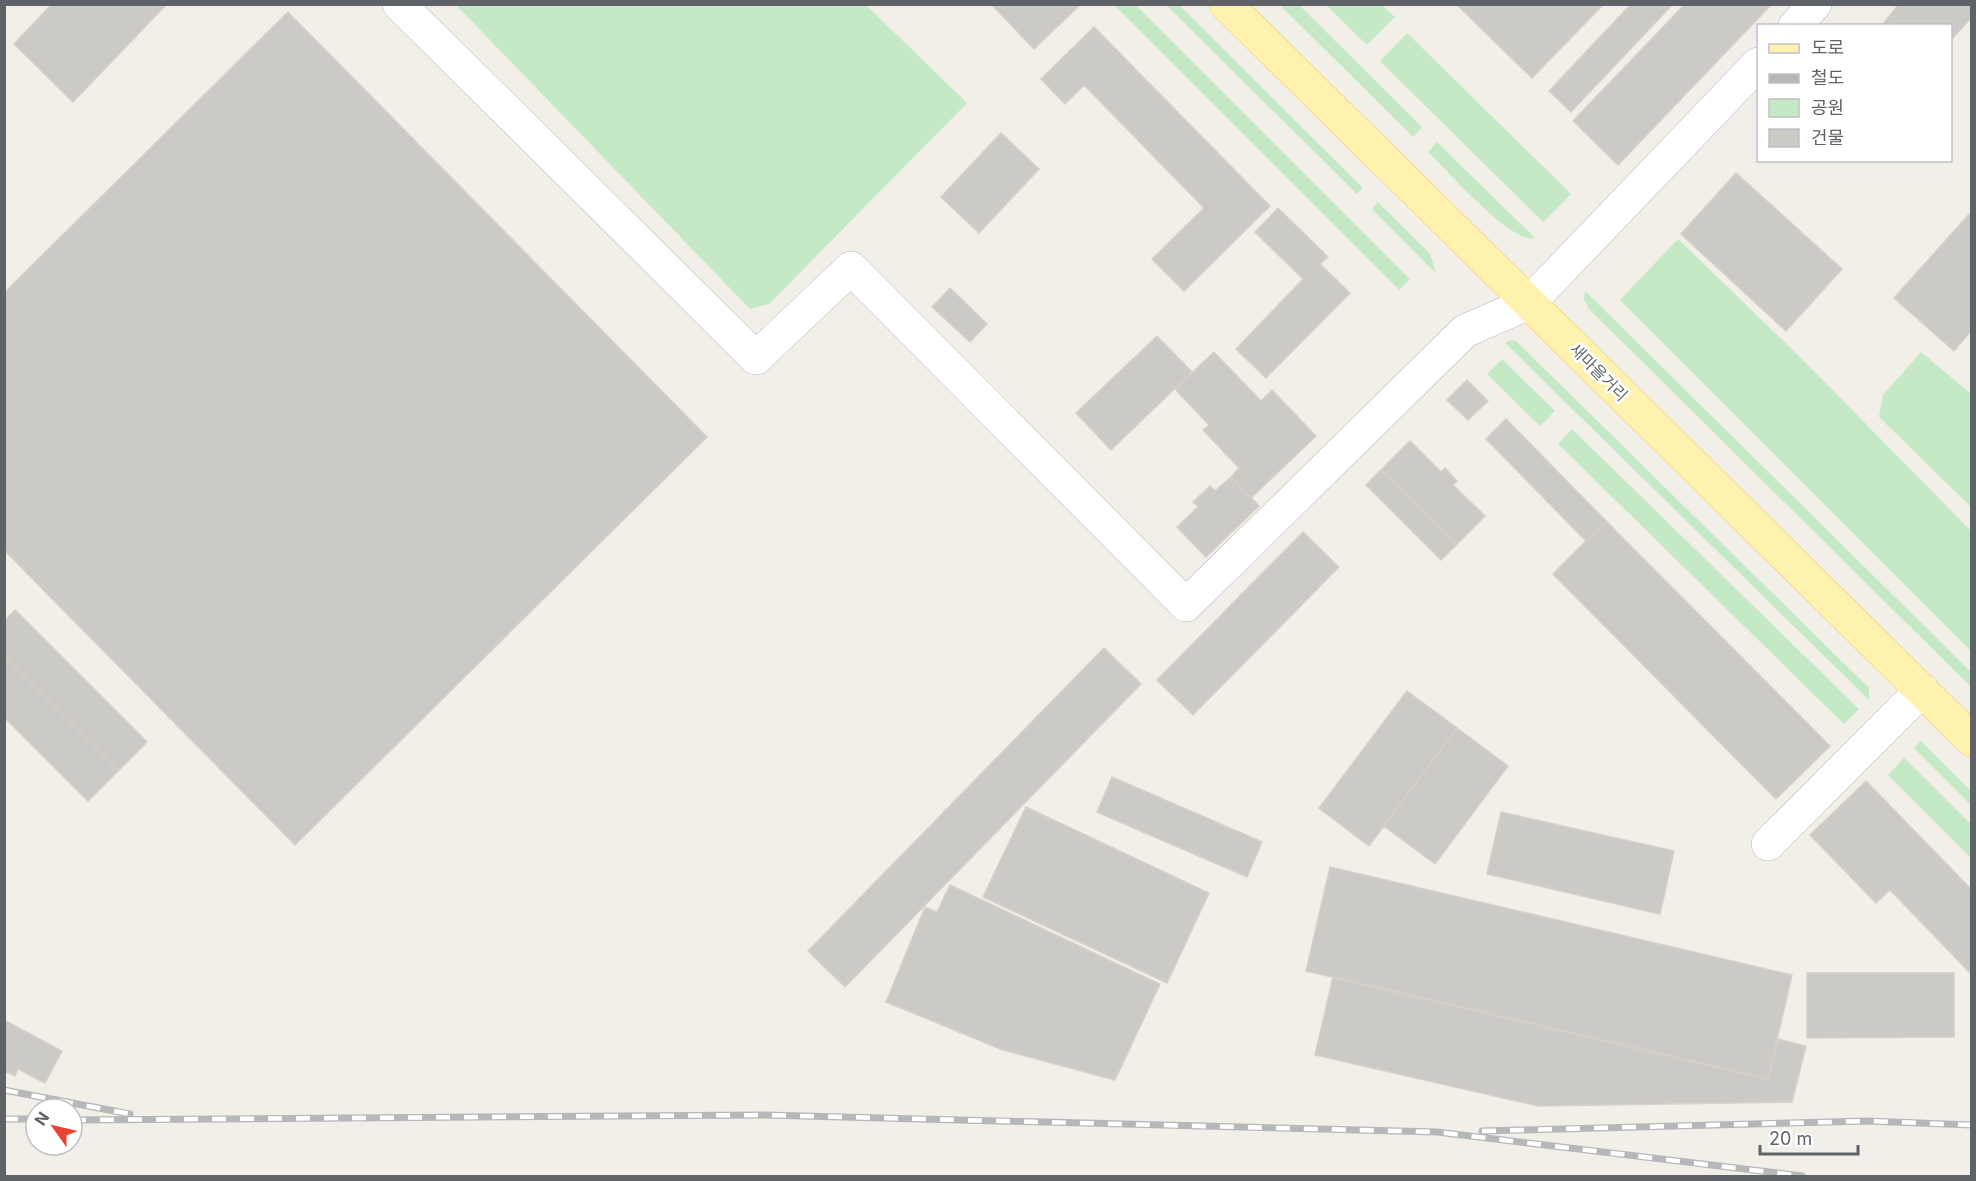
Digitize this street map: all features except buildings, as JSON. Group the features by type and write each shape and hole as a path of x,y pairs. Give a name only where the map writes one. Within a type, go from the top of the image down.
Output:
{"main road":[{"name":"새마을거리","path":"1227,4 1971,740"}],"street":[{"path":"399,4 756,358 851,268 1186,605 1465,331 1529,303 1757,65"},
{"path":"1797,24 1815,4"},
{"path":"1768,844 1922,690"}],"green space":[{"path":"456,5 866,5 967,103 769,304 750,309"},
{"path":"1114,5 1136,5 1410,279 1399,290"},
{"path":"1166,5 1179,5 1363,188 1357,194"},
{"path":"1280,5 1299,5 1422,127 1413,137"},
{"path":"1326,5 1382,5 1395,17 1367,45"},
{"path":"1407,33 1571,194 1543,222 1380,61"},
{"path":"1437,142 1535,238 1525,237 1511,230 1464,189 1428,152"},
{"path":"1378,202 1430,254 1436,273 1372,209"},
{"path":"1678,239 1805,362 1971,531 1971,651 1620,300"},
{"path":"1585,291 1971,672 1971,687 1589,309 1584,299"},
{"path":"1510,340 1516,341 1869,688 1869,700 1505,343"},
{"path":"1921,352 1971,394 1971,507 1879,417 1883,395"},
{"path":"1502,359 1555,411 1540,426 1487,374"},
{"path":"1572,429 1859,709 1844,724 1558,444"},
{"path":"1921,741 1971,791 1971,805 1914,748"},
{"path":"1904,758 1971,824 1971,858 1888,775"}],"railway":[{"path":"4,1090 130,1114"},
{"path":"84,1120 764,1115 1437,1132 1802,1176"},
{"path":"4,1119 24,1119"},
{"path":"1482,1131 1867,1121 1972,1125"}]}
